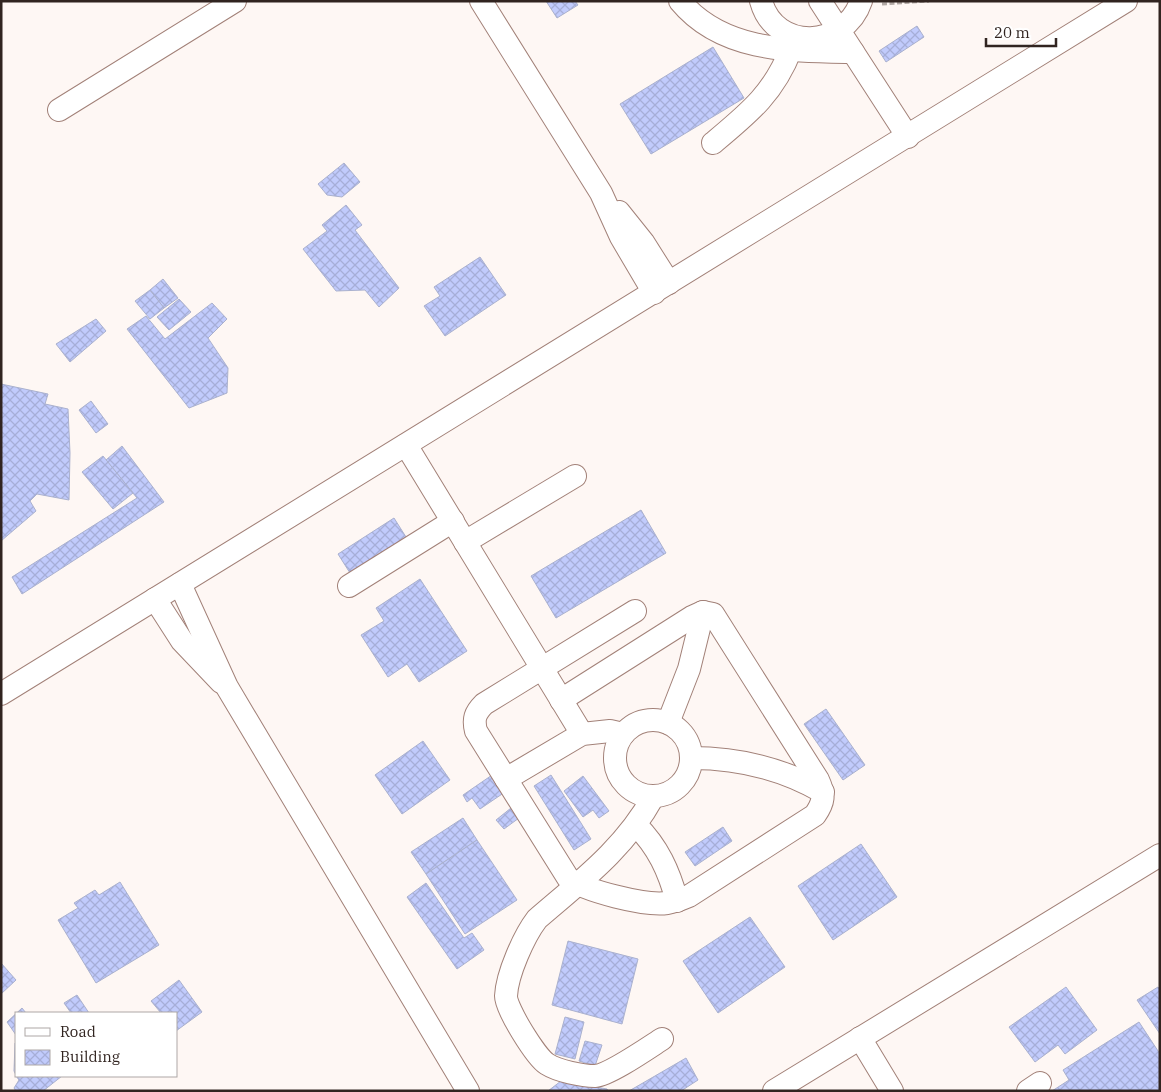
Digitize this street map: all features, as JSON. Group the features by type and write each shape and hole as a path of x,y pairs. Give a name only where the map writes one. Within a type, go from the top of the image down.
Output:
{"street":[{"path":"59,110 235,1"},
{"path":"481,1 601,193 631,226 662,288"},
{"path":"680,1 702,24 718,33 754,44 791,49 853,52"},
{"path":"761,1 769,18 790,34 815,38 840,30 849,22 861,2"},
{"path":"820,1 908,137"},
{"path":"1,694 1126,1"},
{"path":"713,143 762,100 779,77 791,49"},
{"path":"406,445 582,734"},
{"path":"466,542 575,476"},
{"path":"349,586 453,521"},
{"path":"180,584 227,687 468,1091"},
{"path":"155,599 182,641 227,687"},
{"path":"561,700 692,616 703,612 713,614 823,792 822,805 815,815 689,896 677,901 656,904 594,891 577,885 561,869 476,731 474,721 476,711 484,704 634,611"},
{"path":"668,723 689,669 703,612"},
{"path":"656,720 668,723 684,737 691,758 690,770 684,781 665,795 653,797 630,789 616,769 617,745 623,734 632,726 644,721 656,720"},
{"path":"506,779 582,734 610,731 623,734"},
{"path":"691,758 714,758 758,764 802,779 823,792"},
{"path":"653,797 636,825 609,857 537,919 522,942 506,997 513,1016 542,1061 548,1065 594,1076 604,1074 662,1040"},
{"path":"636,825 648,837 661,856 671,878 677,901"},
{"path":"774,1091 1158,859"},
{"path":"860,1038 892,1091"}],"path":[{"path":"861,2 929,1"}],"building":[{"path":"546,1 575,1 578,5 557,18"},
{"path":"917,26 924,37 886,62 879,51"},
{"path":"713,47 744,98 651,154 620,104"},
{"path":"344,163 360,182 342,197 327,195 318,184"},
{"path":"346,205 362,225 355,230 399,288 379,307 365,290 336,291 303,249 327,231 322,225"},
{"path":"480,257 506,295 445,336 424,306 440,296 434,287"},
{"path":"163,279 178,298 164,308 150,290"},
{"path":"150,290 164,308 150,319 135,301"},
{"path":"179,299 191,312 169,330 157,317"},
{"path":"212,303 227,319 208,338 228,368 227,393 189,408 127,329 146,316 165,339"},
{"path":"96,319 106,331 70,362 56,344"},
{"path":"1,384 48,394 45,404 68,409 70,453 69,500 37,494 30,501 36,511 1,541"},
{"path":"91,401 108,424 96,433 79,410"},
{"path":"122,446 164,502 22,594 12,577 137,498 106,460"},
{"path":"103,456 133,493 113,509 82,472"},
{"path":"641,510 666,553 556,618 531,576"},
{"path":"394,518 406,537 350,573 338,554"},
{"path":"420,579 467,651 419,682 407,664 388,677 361,635 384,621 376,608"},
{"path":"826,709 865,765 843,780 804,724"},
{"path":"423,741 450,780 402,814 375,775"},
{"path":"495,773 508,790 480,809 472,798 467,802 463,795"},
{"path":"551,775 591,839 574,850 534,786"},
{"path":"583,776 609,811 599,818 593,810 583,817 564,791"},
{"path":"511,808 519,818 504,829 496,820"},
{"path":"463,818 477,840 426,874 411,852"},
{"path":"723,827 732,841 695,866 685,852"},
{"path":"477,840 517,900 465,934 426,874"},
{"path":"861,844 897,897 833,940 798,886"},
{"path":"120,882 159,945 96,983 58,920 78,908 74,903 95,890 99,895"},
{"path":"426,883 464,938 472,933 484,950 457,969 407,897"},
{"path":"750,917 785,967 718,1013 683,961"},
{"path":"568,941 638,959 622,1024 552,1005"},
{"path":"1,963 16,980 1,994"},
{"path":"179,980 202,1012 178,1030 178,1012 160,1012 151,1001"},
{"path":"1066,987 1097,1030 1065,1054 1058,1045 1035,1062 1009,1027"},
{"path":"1158,987 1160,989 1160,1034 1137,1000"},
{"path":"77,995 88,1012 70,1012 64,1003"},
{"path":"15,1015 15,1034 7,1022"},
{"path":"565,1017 584,1022 575,1059 555,1054"},
{"path":"1139,1022 1160,1054 1160,1091 1052,1091 1069,1080 1063,1070"},
{"path":"585,1041 602,1045 595,1066 579,1061"},
{"path":"686,1058 698,1080 681,1091 629,1091"},
{"path":"17,1077 61,1077 43,1091 16,1091 14,1088 19,1080"},
{"path":"561,1081 607,1089 608,1091 548,1091"}]}
